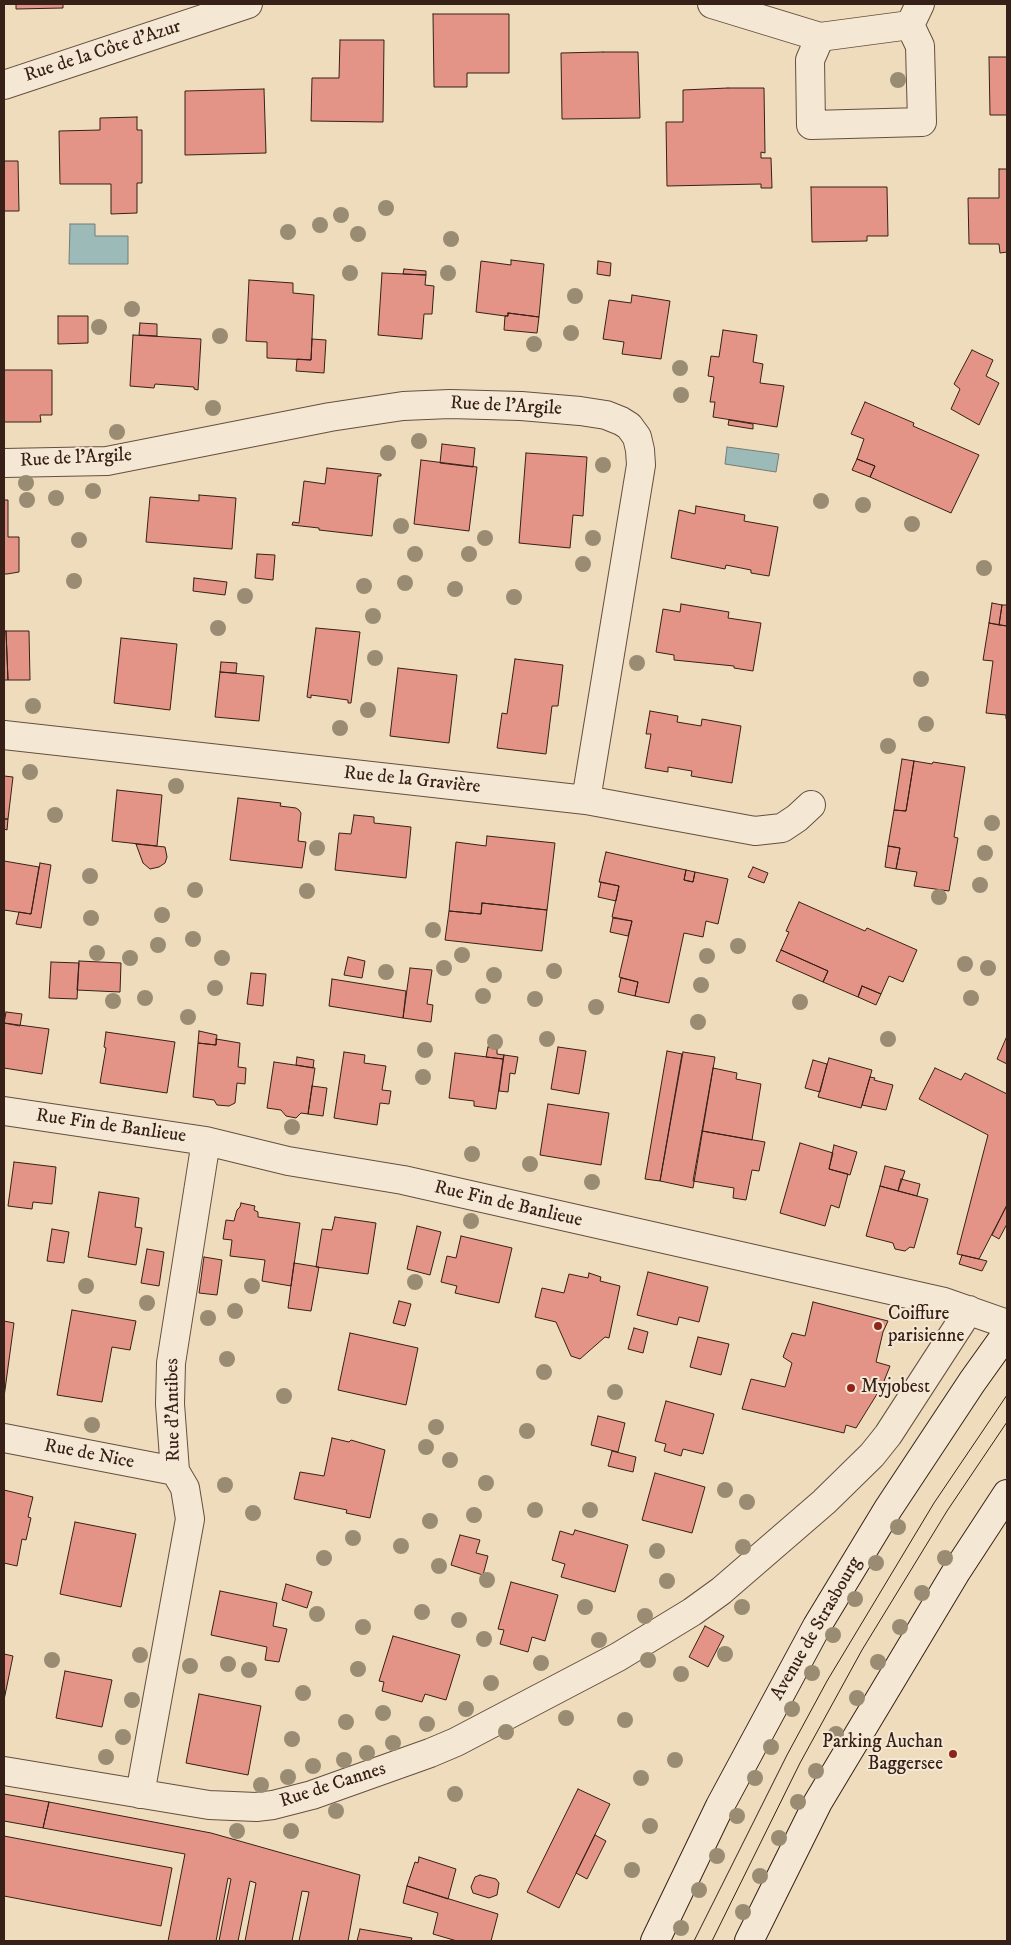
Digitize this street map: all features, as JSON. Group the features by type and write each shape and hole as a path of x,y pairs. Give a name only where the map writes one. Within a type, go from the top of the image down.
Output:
{"street":[{"name":"Rue de la Côte d'Azur","path":"4,85 200,12 248,4"},
{"path":"712,4 820,37 915,14 920,46 922,122 812,125 810,60 820,37"},
{"name":"Rue de l'Argile","path":"4,462 107,461 330,417 403,406 450,404 521,406 580,411 621,421 629,426 637,437 641,465 586,800"},
{"name":"Rue de la Gravière","path":"4,734 586,800 755,831 782,828 811,805"},
{"name":"Rue Fin de Banlieue","path":"4,1111 206,1141 288,1161 413,1183 944,1302 1007,1324"},
{"name":"Rue d'Antibes","path":"140,1794 190,1519 185,1488 175,1472 170,1404 171,1363 206,1141"},
{"name":"Rue de Cannes","path":"4,1771 209,1805 273,1805 294,1801 439,1750 618,1656 692,1612 721,1591 824,1502 872,1455 888,1435 969,1310"},
{"name":"Avenue de Strasbourg","path":"655,1941 729,1790 817,1626 904,1484 1007,1333"},
{"name":"Rue de Nice","path":"4,1438 175,1472"},
{"path":"749,1941 823,1794 951,1580 1007,1494"}],"water":[{"path":"70,224 95,224 95,236 128,236 128,264 69,264"},
{"path":"727,447 779,454 776,472 725,464"}],"building":[{"path":"16,4 63,4 63,8 16,9"},
{"path":"433,14 509,14 509,73 467,73 467,87 434,87"},
{"path":"340,40 384,40 383,122 311,121 312,78 339,78"},
{"path":"638,52 640,118 562,119 561,53"},
{"path":"989,57 1007,57 1007,115 990,115"},
{"path":"764,88 765,153 761,152 761,158 771,158 772,188 761,188 761,184 667,186 666,122 683,122 683,90"},
{"path":"264,89 266,153 185,155 185,91"},
{"path":"137,117 137,130 142,130 142,183 137,183 137,213 111,214 111,184 60,184 59,131 100,130 100,118"},
{"path":"4,161 18,161 19,211 4,211"},
{"path":"999,169 1007,169 1007,252 1000,253 999,244 969,244 968,198 999,198"},
{"path":"811,187 887,187 888,236 867,236 867,241 812,242"},
{"path":"511,260 544,264 539,317 508,313 508,316 505,316 476,312 481,261 511,265"},
{"path":"598,261 611,263 610,276 597,274"},
{"path":"404,269 426,271 426,275 403,274"},
{"path":"382,273 426,275 425,285 434,286 432,314 424,314 422,339 378,335"},
{"path":"249,280 293,283 293,293 314,295 311,360 267,358 267,342 246,341"},
{"path":"632,295 670,301 661,359 622,354 624,342 603,339 609,300 631,303"},
{"path":"508,313 539,317 537,333 504,330 505,316 508,316"},
{"path":"58,316 88,316 88,343 58,344"},
{"path":"140,323 157,324 157,336 139,335"},
{"path":"723,330 757,335 753,362 763,364 760,383 784,386 777,427 713,417 715,402 710,402 714,377 708,376 711,356 719,357"},
{"path":"133,335 201,339 198,390 194,389 194,387 155,384 154,388 130,386"},
{"path":"312,339 326,340 324,373 296,371 297,359 311,360"},
{"path":"972,350 993,360 986,376 999,383 979,425 951,409 960,389 954,384"},
{"path":"4,370 52,370 52,415 40,415 41,422 4,422"},
{"path":"865,402 914,423 913,426 979,455 951,513 870,477 875,466 857,459 864,439 851,434"},
{"path":"729,420 753,424 753,429 728,425"},
{"path":"442,444 475,448 473,467 440,463"},
{"path":"526,453 587,457 583,516 573,515 570,548 519,543"},
{"path":"857,459 875,466 870,477 852,470"},
{"path":"421,460 477,467 469,531 414,524"},
{"path":"327,468 381,474 381,476 378,476 372,536 292,525 293,522 299,523 304,481 325,484"},
{"path":"199,495 236,498 232,549 146,542 150,497 199,501"},
{"path":"4,500 8,500 8,537 19,537 19,572 7,574 4,574"},
{"path":"696,506 745,515 744,521 778,527 769,576 751,573 751,570 726,565 725,569 671,558 679,510 695,514"},
{"path":"257,554 275,555 273,580 255,578"},
{"path":"194,578 227,582 225,595 193,591"},
{"path":"992,603 1002,605 999,625 989,623"},
{"path":"681,604 729,612 728,618 761,623 753,671 734,668 734,666 674,660 674,655 656,652 663,609 680,612"},
{"path":"1002,605 1007,605 1007,626 999,625"},
{"path":"989,623 1007,626 1007,719 1006,715 986,713 993,661 983,660"},
{"path":"316,628 360,632 351,703 348,703 348,700 311,695 311,698 307,697"},
{"path":"4,631 6,631 8,680 4,680"},
{"path":"6,631 29,631 30,680 8,680"},
{"path":"121,638 177,644 170,710 114,703"},
{"path":"515,659 563,665 558,706 552,706 546,754 497,748 502,713 507,714"},
{"path":"221,662 237,663 236,673 220,672"},
{"path":"398,668 457,675 449,743 390,736"},
{"path":"220,672 264,676 259,721 215,717"},
{"path":"650,711 678,716 677,722 701,726 702,719 741,726 732,783 691,776 692,771 668,767 668,772 645,768 651,734 646,734"},
{"path":"902,759 914,761 906,811 894,810"},
{"path":"914,761 965,767 954,837 958,838 949,891 914,886 917,872 896,869 900,848 888,846 894,810 906,811"},
{"path":"4,776 13,777 8,819 4,819"},
{"path":"117,790 162,795 157,846 112,841"},
{"path":"238,798 281,803 280,806 299,810 301,813 298,841 306,842 302,868 230,860"},
{"path":"354,815 374,817 374,823 411,827 406,878 335,870 339,833 351,834"},
{"path":"4,819 8,819 7,830 4,829"},
{"path":"487,836 555,843 547,910 482,903 481,914 449,911 456,842 486,846"},
{"path":"136,844 165,847 167,857 165,863 150,869 143,863"},
{"path":"888,846 900,848 896,869 885,867"},
{"path":"606,852 686,870 684,880 693,882 695,872 728,879 718,924 706,921 703,937 684,933 669,1003 635,996 638,982 619,977 632,921 612,917 619,886 599,882"},
{"path":"4,861 39,867 31,914 4,910"},
{"path":"40,863 51,865 41,928 16,924 19,912 31,914"},
{"path":"753,867 768,873 764,883 748,877"},
{"path":"686,870 695,872 693,882 684,880"},
{"path":"601,882 619,886 616,901 598,897"},
{"path":"799,902 865,931 867,928 917,950 903,982 889,976 881,994 862,986 858,997 823,982 828,971 781,950 789,932 786,931"},
{"path":"482,903 547,910 542,951 445,940 449,911 481,914"},
{"path":"613,918 632,921 628,936 610,932"},
{"path":"781,950 828,971 823,982 776,961"},
{"path":"348,957 365,961 362,978 344,975"},
{"path":"79,961 121,963 120,992 77,990"},
{"path":"51,962 79,963 77,999 49,998"},
{"path":"410,968 432,970 427,1004 433,1005 431,1022 403,1018"},
{"path":"251,973 266,974 263,1006 247,1004"},
{"path":"621,978 638,982 635,996 618,992"},
{"path":"332,979 406,991 403,1018 329,1006"},
{"path":"862,986 881,994 876,1005 858,997"},
{"path":"6,1012 22,1014 20,1026 4,1023"},
{"path":"4,1023 49,1029 42,1074 4,1068"},
{"path":"199,1031 217,1035 216,1045 198,1043"},
{"path":"106,1032 175,1042 167,1093 100,1083 106,1048 104,1047"},
{"path":"1007,1036 1007,1064 997,1059"},
{"path":"216,1039 240,1043 238,1067 246,1068 245,1084 237,1083 235,1103 229,1106 217,1105 214,1100 193,1097 198,1043 216,1045"},
{"path":"488,1047 497,1048 497,1054 504,1055 503,1059 486,1057"},
{"path":"558,1047 586,1051 579,1094 551,1089"},
{"path":"667,1051 682,1054 660,1181 645,1179"},
{"path":"344,1052 365,1055 364,1063 386,1066 382,1090 391,1091 389,1104 380,1103 377,1125 334,1118"},
{"path":"683,1052 715,1057 693,1188 660,1181"},
{"path":"455,1053 503,1059 496,1109 474,1106 474,1101 449,1098"},
{"path":"504,1055 518,1057 515,1074 510,1073 508,1092 499,1091"},
{"path":"297,1057 314,1060 313,1068 296,1065"},
{"path":"829,1058 872,1070 861,1108 818,1097"},
{"path":"813,1060 827,1064 820,1092 805,1088"},
{"path":"274,1062 315,1068 308,1114 301,1113 296,1118 286,1116 281,1110 267,1108"},
{"path":"713,1068 737,1073 736,1079 761,1084 752,1140 702,1131"},
{"path":"935,1068 961,1080 965,1073 1007,1094 1007,1205 979,1259 957,1254 988,1135 919,1099"},
{"path":"870,1077 875,1078 874,1080 893,1085 886,1110 862,1105"},
{"path":"312,1086 327,1088 323,1116 308,1114"},
{"path":"548,1104 609,1113 601,1165 540,1155"},
{"path":"702,1131 765,1142 759,1171 752,1170 746,1200 733,1198 734,1188 693,1181"},
{"path":"800,1143 833,1153 829,1169 848,1174 839,1208 831,1205 825,1226 780,1213"},
{"path":"834,1145 857,1152 850,1175 829,1169"},
{"path":"14,1162 56,1167 52,1204 33,1202 32,1209 8,1206"},
{"path":"885,1166 905,1171 898,1191 880,1186"},
{"path":"901,1179 920,1184 917,1196 898,1191"},
{"path":"880,1186 928,1199 914,1248 910,1247 905,1251 895,1249 893,1243 866,1236"},
{"path":"99,1192 139,1198 135,1227 142,1228 136,1265 88,1257"},
{"path":"241,1203 255,1206 254,1210 258,1212 258,1217 300,1223 291,1286 262,1281 265,1260 230,1256 232,1240 223,1239 226,1220 234,1221"},
{"path":"1007,1205 1007,1224 999,1239 992,1235"},
{"path":"335,1217 376,1223 368,1274 316,1267 322,1229 332,1230"},
{"path":"417,1226 441,1232 430,1275 407,1269"},
{"path":"52,1229 69,1232 64,1263 47,1261"},
{"path":"461,1236 512,1248 499,1303 455,1293 457,1286 441,1282 447,1256 456,1258"},
{"path":"147,1249 164,1252 159,1286 141,1283"},
{"path":"962,1255 987,1261 982,1271 959,1264"},
{"path":"204,1257 222,1260 217,1295 199,1293"},
{"path":"294,1263 319,1267 311,1311 288,1308"},
{"path":"648,1272 708,1287 699,1322 679,1317 677,1325 637,1315"},
{"path":"589,1273 601,1277 600,1281 620,1286 609,1338 605,1337 580,1359 571,1356 556,1322 535,1317 542,1288 564,1293 569,1274 588,1278"},
{"path":"399,1301 411,1304 405,1326 393,1323"},
{"path":"813,1302 888,1321 883,1332 876,1362 890,1366 882,1386 856,1428 846,1425 844,1433 742,1409 751,1379 785,1387 792,1363 783,1357 792,1333 805,1336"},
{"path":"72,1310 136,1321 130,1350 112,1347 102,1402 57,1395"},
{"path":"4,1321 14,1323 4,1397"},
{"path":"634,1328 648,1332 643,1353 628,1349"},
{"path":"350,1333 418,1348 406,1405 338,1390"},
{"path":"698,1337 729,1344 721,1375 690,1367"},
{"path":"666,1401 714,1414 703,1454 683,1449 681,1456 664,1451 666,1444 655,1441"},
{"path":"598,1416 625,1423 618,1452 591,1445"},
{"path":"332,1438 349,1442 351,1440 385,1450 370,1518 346,1513 347,1510 294,1499 300,1472 324,1476"},
{"path":"612,1451 636,1457 633,1472 608,1466"},
{"path":"655,1473 705,1487 692,1533 642,1520"},
{"path":"4,1490 33,1497 28,1517 31,1518 26,1540 22,1539 17,1566 4,1563"},
{"path":"75,1522 136,1534 121,1607 60,1594"},
{"path":"575,1530 628,1545 615,1592 561,1577 565,1564 552,1560 560,1531 573,1535"},
{"path":"460,1535 480,1540 476,1553 488,1556 483,1575 451,1565"},
{"path":"511,1582 558,1595 545,1641 532,1637 528,1652 500,1644 504,1630 498,1629"},
{"path":"286,1584 312,1592 307,1608 282,1600"},
{"path":"220,1591 277,1603 273,1626 287,1629 279,1662 265,1660 267,1647 211,1635"},
{"path":"705,1626 724,1636 708,1667 689,1657"},
{"path":"393,1636 460,1655 446,1700 425,1694 422,1702 382,1691 384,1682 379,1681"},
{"path":"4,1654 13,1656 4,1700"},
{"path":"65,1671 112,1680 102,1727 56,1718"},
{"path":"199,1694 261,1706 248,1775 186,1763"},
{"path":"578,1789 610,1804 559,1908 527,1892"},
{"path":"4,1794 49,1802 43,1828 4,1821"},
{"path":"49,1802 211,1833 360,1875 348,1941 299,1941 309,1892 302,1891 292,1941 245,1941 256,1883 250,1881 238,1941 219,1941 231,1879 228,1878 216,1941 168,1941 185,1854 43,1828"},
{"path":"595,1835 606,1841 587,1879 576,1873"},
{"path":"4,1836 172,1868 161,1926 4,1896"},
{"path":"419,1857 456,1869 448,1899 407,1886 415,1862 418,1863"},
{"path":"480,1875 496,1879 499,1883 497,1895 489,1898 473,1893 471,1887 475,1877"},
{"path":"407,1886 498,1914 491,1941 457,1941 433,1934 438,1913 403,1903"},
{"path":"360,1929 412,1938 411,1941 357,1941"}],"tram line":[{"path":"694,1941 787,1755 827,1681 934,1503 1007,1395"},
{"path":"712,1941 800,1763 862,1650 947,1511 1007,1422"}],"place":[{"name":"Coiffure parisienne","path":"878,1326"},
{"name":"Myjobest","path":"851,1388"},
{"name":"Parking Auchan Baggersee","path":"953,1754"}]}
